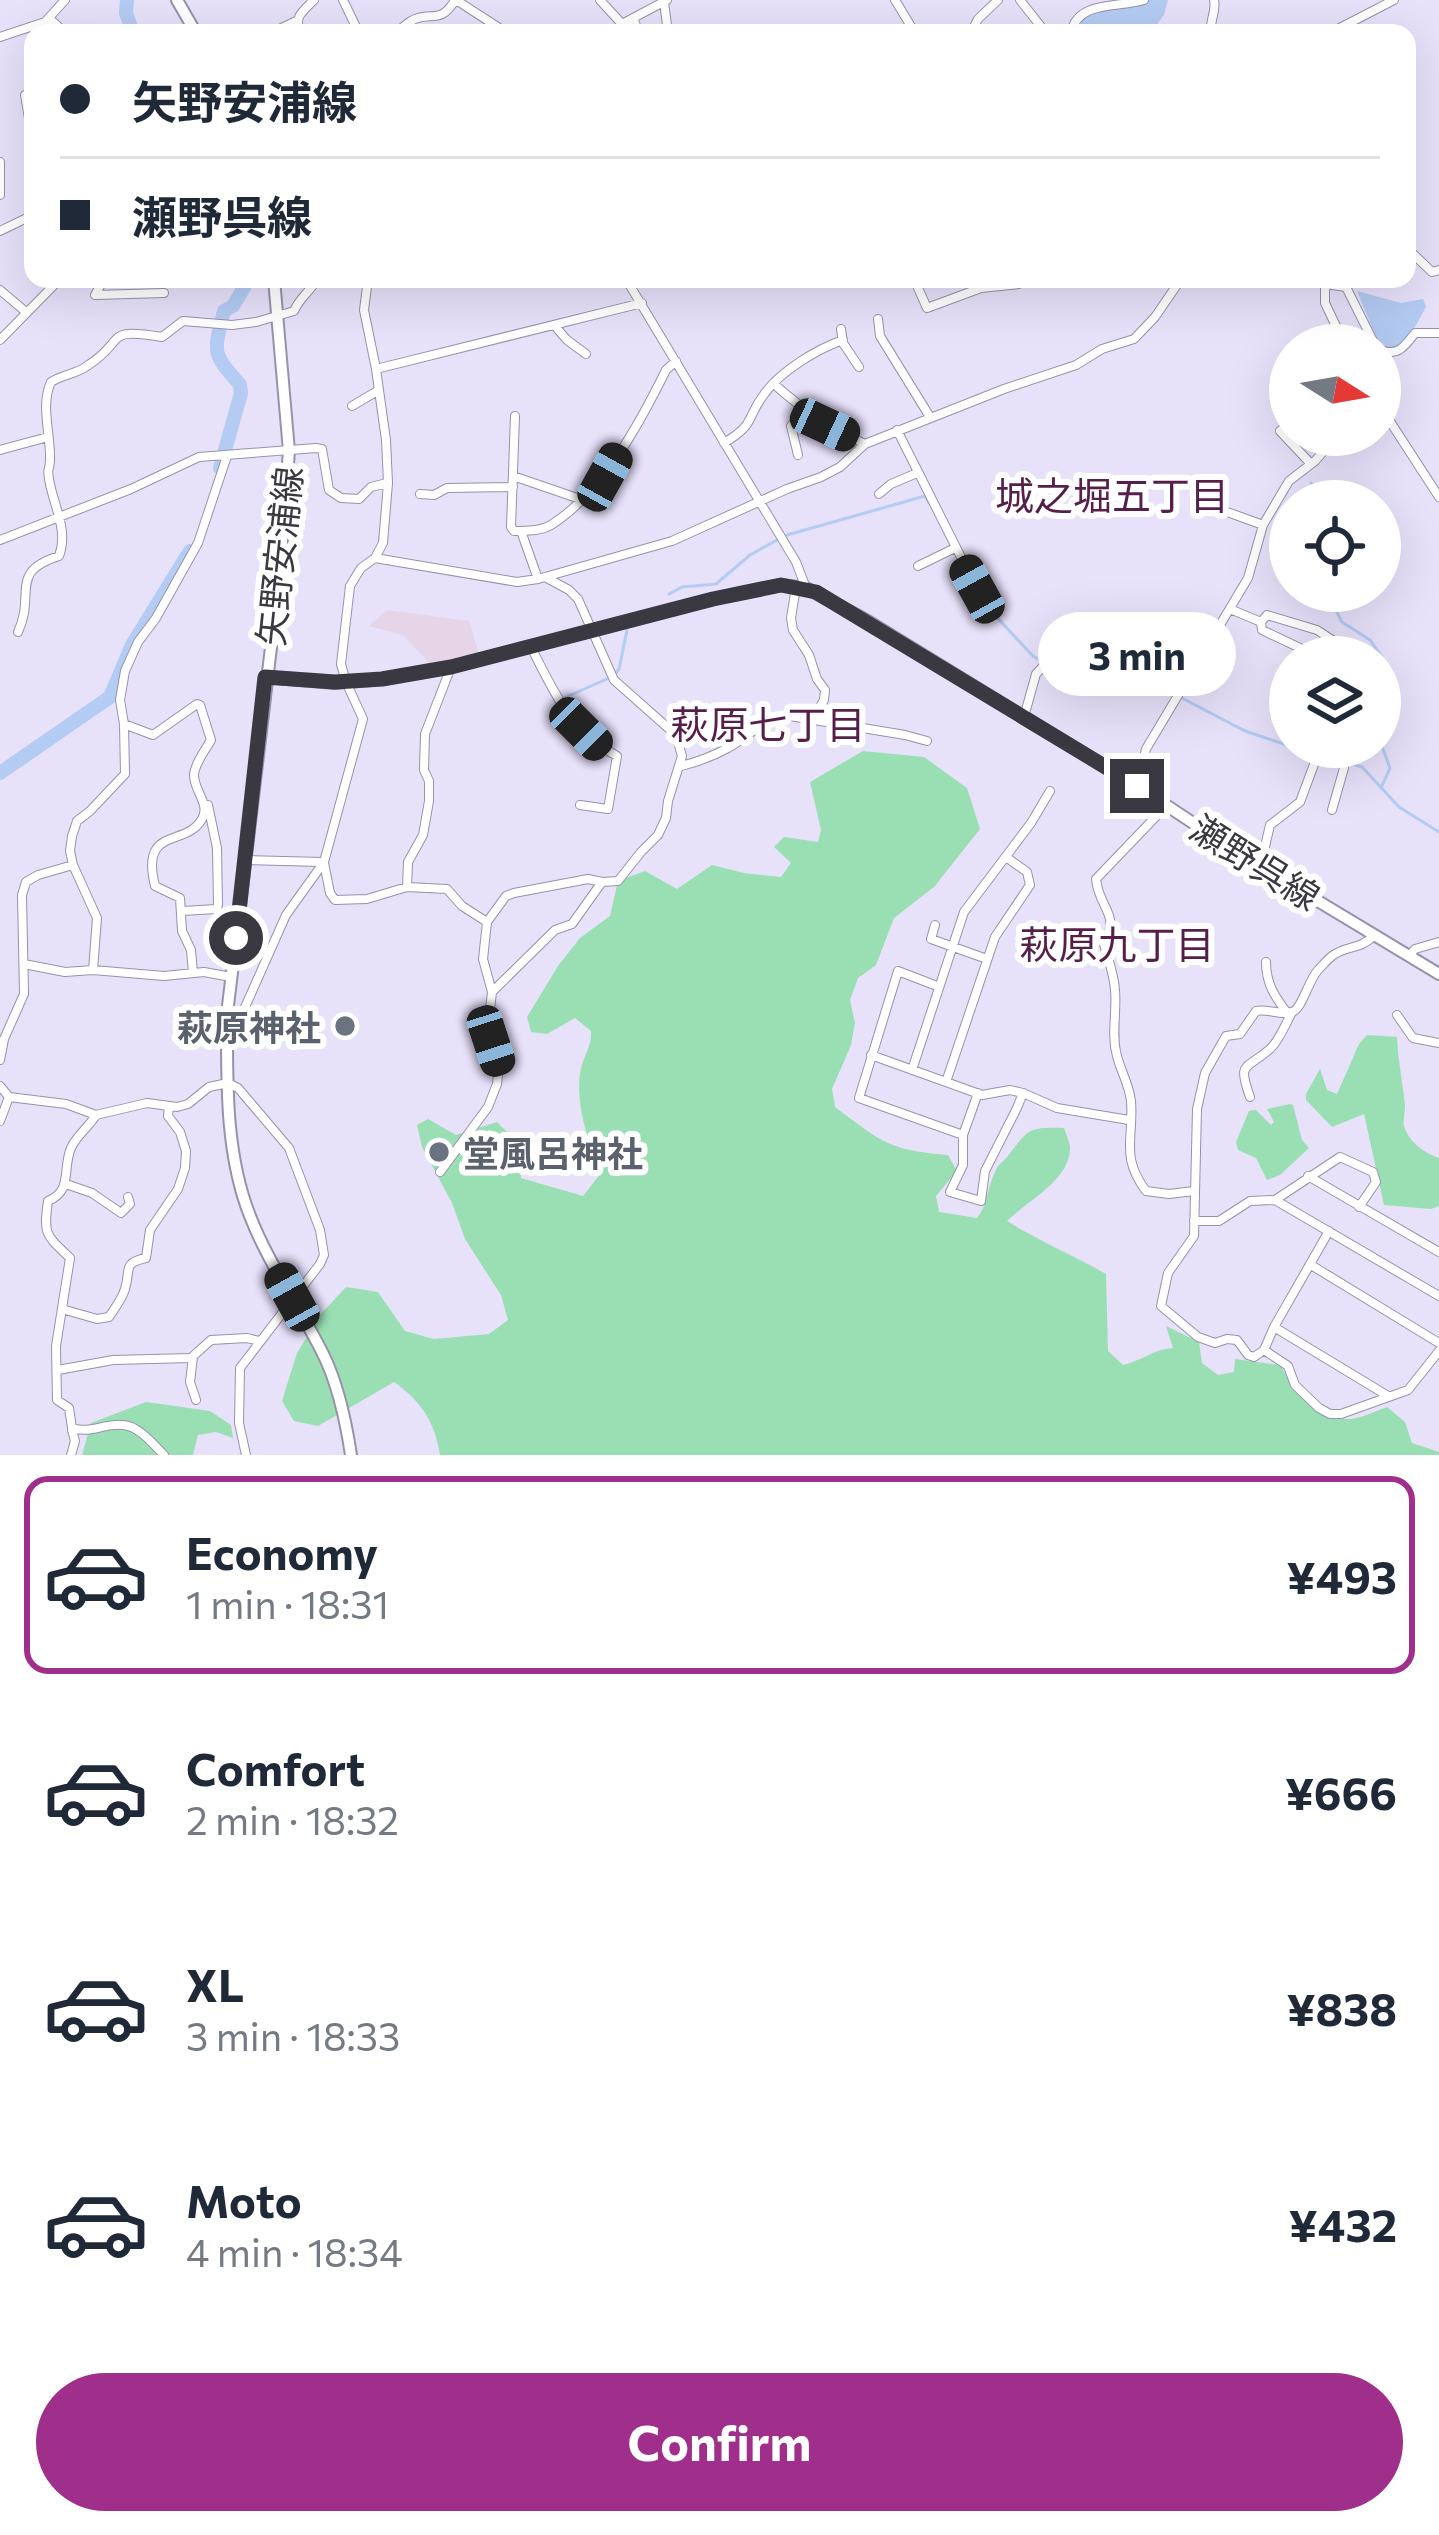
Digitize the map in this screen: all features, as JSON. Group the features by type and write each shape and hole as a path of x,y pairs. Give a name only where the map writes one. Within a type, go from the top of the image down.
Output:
{"main road":[{"name":"矢野安浦線","path":"275,288 289,451 278,589 231,977 227,1048 232,1154 251,1219 326,1361 351,1455"},
{"path":"265,677 346,682 451,667 713,599 781,585 801,587"},
{"name":"瀬野呉線","path":"801,587 866,620 1439,974"}],"street":[{"path":"42,24 64,0"},
{"path":"297,24 298,15 314,0"},
{"path":"409,24 441,16 455,0 493,24"},
{"path":"600,0 622,24 665,1"},
{"path":"639,0 649,10"},
{"path":"975,24 998,0"},
{"path":"1021,0 1039,24"},
{"path":"1073,24 1079,15 1144,0"},
{"path":"1347,24 1394,0"},
{"path":"49,18 55,24"},
{"path":"634,18 636,24"},
{"path":"290,24 296,21"},
{"path":"0,162 0,195"},
{"path":"0,340 51,288"},
{"path":"99,288 95,295 164,293"},
{"path":"18,632 26,610 25,583 38,564 62,552 48,474 46,399 51,382 82,370 119,334 162,337 183,321 232,326 278,316 294,311 299,298 312,288"},
{"path":"227,1048 286,915 323,862 363,719 341,664 350,586 383,543 388,483 386,440 364,310 367,288"},
{"path":"632,288 796,562 801,587 791,617 793,630 825,690 813,719"},
{"path":"918,288 927,308 981,288"},
{"path":"375,558 517,582 672,541 840,467 866,444 898,430 1134,339 1175,288"},
{"path":"1323,288 1334,324"},
{"path":"1347,288 1365,324"},
{"path":"0,290 26,312"},
{"path":"376,369 642,303"},
{"path":"878,319 880,336 931,417"},
{"path":"554,325 586,354"},
{"path":"841,329 859,368"},
{"path":"1401,349 1415,333 1439,333"},
{"path":"724,443 745,430 774,384 810,354 843,340"},
{"path":"888,348 901,340"},
{"path":"514,416 512,527 521,531 548,527 605,477 666,370 676,362"},
{"path":"774,384 803,411 866,444"},
{"path":"352,406 379,390"},
{"path":"798,455 791,427 803,411"},
{"path":"898,430 977,589"},
{"path":"0,450 48,436"},
{"path":"1401,438 1439,497"},
{"path":"0,540 199,457 322,449 328,490 341,498 359,500 371,487 388,483"},
{"path":"94,970 98,918 70,851 77,821 125,774 120,692 128,662 198,543 227,456"},
{"path":"1303,456 1311,464"},
{"path":"1137,786 1146,749 1254,564 1263,525 1288,482 1319,456"},
{"path":"879,494 917,473"},
{"path":"420,494 513,482 580,500"},
{"path":"1219,509 1263,525"},
{"path":"440,1172 488,1107 497,1084 499,1066 488,1026 492,992 483,958 487,922 506,896 514,893 588,879 618,881 658,835 682,756 676,735 614,680 578,599 542,578 521,531"},
{"path":"918,566 955,548"},
{"path":"1230,609 1261,622"},
{"path":"1261,622 1268,616 1326,636"},
{"path":"1261,622 1262,630 1275,636"},
{"path":"532,647 564,711 598,746 617,756 608,809 580,805"},
{"path":"1024,718 1036,674 1048,661 1088,682 1144,679 1179,692"},
{"path":"407,887 408,862 423,835 430,801 424,770 425,734 451,667"},
{"path":"124,724 153,735 193,705 200,705 212,740 196,764 194,777 205,808 203,818 186,832 162,841 153,865 155,886 180,898 182,931 191,950 193,973"},
{"path":"680,766 731,746 771,719 790,716 927,741"},
{"path":"1254,862 1264,850 1270,826 1300,802 1319,751 1342,757 1344,768 1332,811"},
{"path":"911,1070 964,912 1050,791"},
{"path":"182,911 217,909 218,905 217,846 203,801"},
{"path":"1167,806 1096,880 1112,922 1104,944 1115,987 1116,1054 1132,1108 1132,1173 1146,1191 1194,1191"},
{"path":"946,1082 995,937 1030,885 1027,872 1006,857"},
{"path":"244,860 323,862"},
{"path":"323,862 335,901 367,899 407,887 447,889 487,922"},
{"path":"0,1060 24,994 22,895 26,882 73,865"},
{"path":"492,992 555,929 572,925 602,882"},
{"path":"935,925 931,939 987,959"},
{"path":"1250,1097 1243,1075 1248,1062 1274,1047 1312,976 1334,953 1364,946 1375,935"},
{"path":"1408,956 1439,942"},
{"path":"1266,962 1272,992 1290,1013"},
{"path":"24,964 65,972 164,976 204,972 231,977"},
{"path":"937,986 898,971 859,1098 963,1135"},
{"path":"1290,1013 1256,1012 1240,1034 1226,1036 1205,1073 1197,1109 1194,1237 1168,1273 1161,1306 1204,1340 1237,1340 1254,1357 1264,1351 1329,1231"},
{"path":"1397,1015 1413,1038 1439,1043"},
{"path":"871,1055 978,1094 1010,1090 1057,1108 1129,1120"},
{"path":"0,1086 9,1097 66,1104 96,1115 147,1103 188,1104 208,1087 228,1083 238,1088 289,1148 320,1230 324,1255 239,1368 239,1423 246,1455"},
{"path":"978,1094 963,1135 963,1165 950,1192 981,1201 985,1171 1023,1093"},
{"path":"0,1120 9,1097"},
{"path":"62,1309 97,1319 109,1317 124,1294 129,1265 146,1258 150,1230 178,1190 185,1168 186,1151 168,1116 170,1106"},
{"path":"71,1455 75,1441 69,1408 57,1400 56,1346 70,1258 51,1242 44,1228 48,1202 66,1184 70,1150 96,1115"},
{"path":"1275,1200 1340,1156 1372,1172 1376,1182 1360,1207"},
{"path":"1308,1176 1439,1252"},
{"path":"66,1184 92,1193 121,1213 130,1204 128,1197"},
{"path":"1194,1221 1219,1221 1250,1201 1275,1200 1439,1296"},
{"path":"1264,1351 1288,1366 1304,1395 1330,1414 1341,1414 1408,1390 1439,1347 1311,1265"},
{"path":"1274,1327 1389,1397"},
{"path":"196,1400 190,1382 193,1357 211,1340 259,1341"},
{"path":"58,1370 113,1360 193,1357"},
{"path":"72,1428 130,1426 164,1455"}],"shaded area":[{"path":"387,610 469,621 479,654 430,663 403,635 369,626"}],"green space":[{"path":"863,751 924,757 967,788 980,829 934,887 894,918 876,965 858,978 850,1000 855,1023 851,1045 832,1089 835,1107 887,1142 948,1155 957,1171 936,1196 939,1212 977,1218 996,1169 1025,1135 1036,1129 1064,1128 1070,1147 1063,1170 1007,1221 1106,1274 1108,1351 1123,1365 1173,1348 1166,1326 1199,1342 1202,1363 1218,1375 1234,1372 1235,1359 1280,1365 1315,1409 1348,1419 1387,1407 1405,1422 1412,1443 1439,1455 440,1455 425,1413 394,1382 318,1426 294,1421 282,1401 297,1353 320,1315 346,1287 378,1292 405,1331 434,1339 489,1334 508,1320 501,1295 465,1239 422,1147 417,1125 428,1119 456,1135 497,1122 517,1142 521,1178 583,1196 601,1173 579,1094 591,1031 575,1018 547,1034 531,1032 527,1017 580,938 610,916 618,881 645,871 677,889 712,865 781,877 791,863 774,847 784,837 818,842 821,830 810,782"},
{"path":"1367,1035 1397,1037 1404,1126 1418,1146 1439,1158 1439,1206 1384,1205 1364,1114 1332,1127 1306,1100 1320,1069 1327,1090 1337,1094"},
{"path":"1290,1104 1309,1148 1280,1175 1267,1180 1256,1158 1238,1150 1236,1142 1249,1111 1256,1110 1271,1125 1274,1122 1267,1109"},
{"path":"146,1402 210,1411 231,1425 233,1438 216,1432 198,1435 193,1455 82,1455 91,1423"}],"water":[{"path":"1168,0 1157,24 1077,24 1092,14"},
{"path":"1357,291 1401,303 1423,299 1426,307 1401,345 1401,324 1371,324"}],"waterway":[{"path":"127,0 130,24"},
{"path":"220,468 241,393 217,352 218,336 224,311 244,288"},
{"path":"787,535 925,496 929,503"},
{"path":"669,594 682,587 716,584 750,555 777,540"},
{"path":"0,773 110,697 132,645 190,551"},
{"path":"969,581 974,593 1033,656 1085,688 1160,689"},
{"path":"1337,612 1342,622 1364,636"},
{"path":"616,673 627,630"},
{"path":"564,698 609,678"},
{"path":"1180,697 1269,739"},
{"path":"1363,768 1399,807 1439,832"},
{"path":"1381,788 1390,768"}],"place":[{"name":"萩原神社","path":"345,1026"},
{"name":"堂風呂神社","path":"439,1152"}],"district":[{"name":"城之堀五丁目","path":"1112,494"},
{"name":"萩原七丁目","path":"768,723"},
{"name":"萩原九丁目","path":"1117,943"}],"route":[{"path":"236,938 265,677 335,682 451,667 781,585 816,592 866,620 1137,786"}]}
